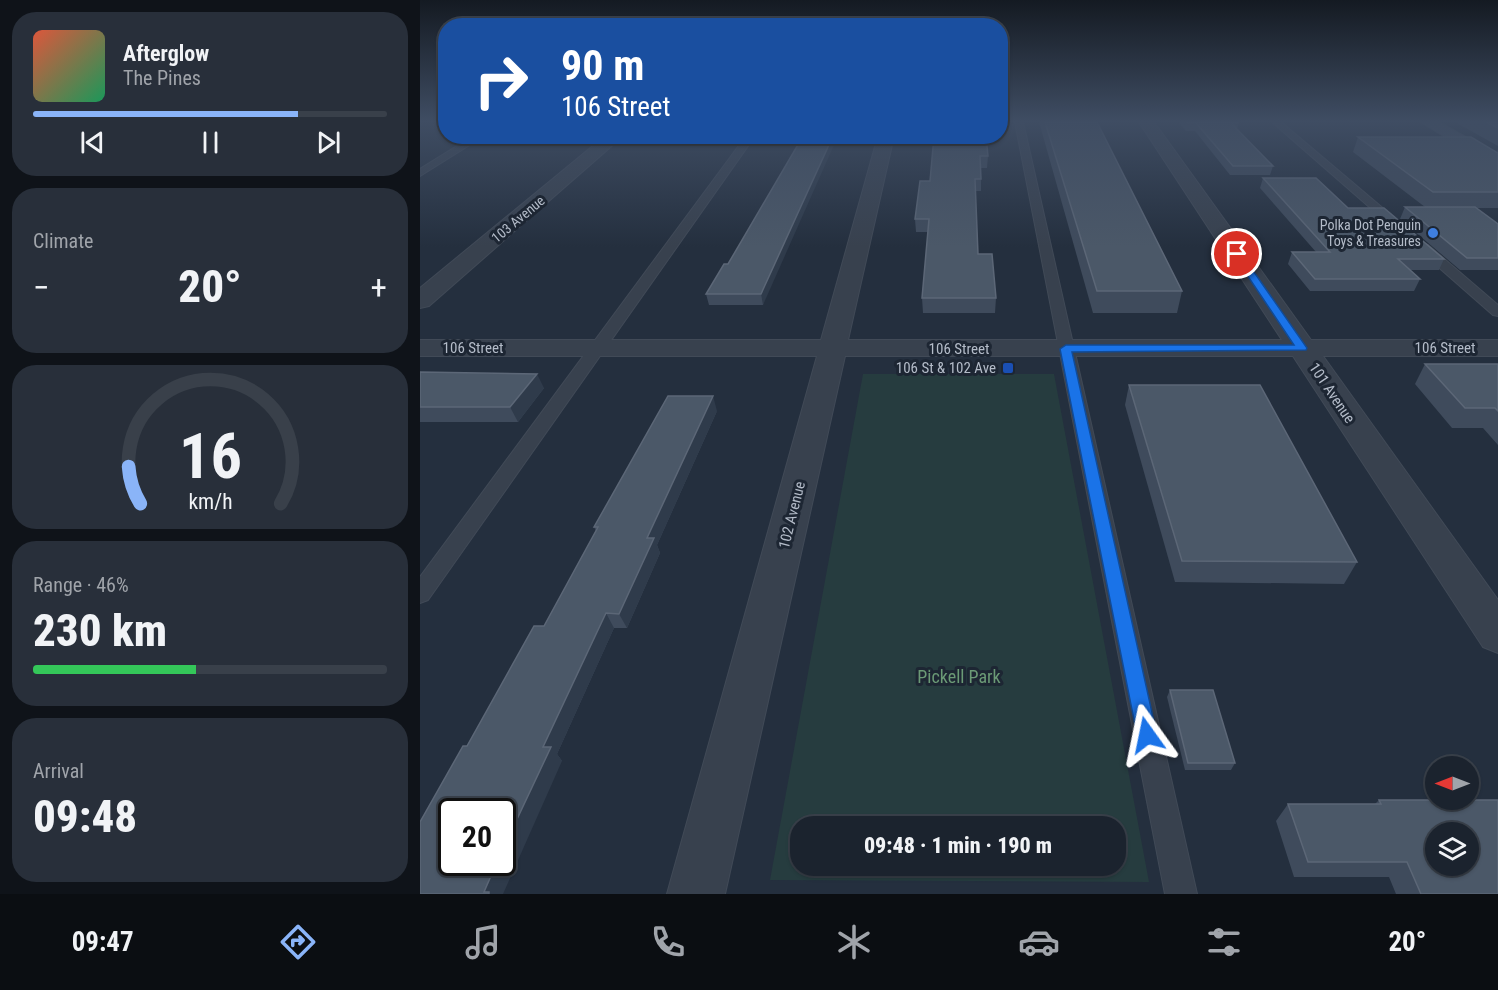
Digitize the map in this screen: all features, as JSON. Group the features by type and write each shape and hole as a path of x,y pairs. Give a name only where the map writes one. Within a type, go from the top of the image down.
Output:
{"street":[{"name":"103 Avenue","path":"420,301 582,164"},
{"name":"102 Avenue","path":"696,894 879,164"},
{"name":"101 Avenue","path":"1176,164 1498,634"},
{"name":"106 Street","path":"420,348 1498,348"}],"lane":[{"path":"420,173 435,164"},
{"path":"420,594 731,164"},
{"path":"1028,164 1181,894"},
{"path":"1325,164 1401,228"},
{"path":"1418,243 1498,312"}],"green space":[{"name":"Pickell Park","path":"863,374 1054,374 1149,882 770,880"}],"building":[{"path":"787,164 820,164 761,294 706,294 724,264 728,264"},
{"path":"932,164 980,164 981,179 975,179 978,254 992,254 996,298 922,298 929,219 915,219 920,181 930,181"},
{"path":"1058,164 1118,164 1182,291 1097,291"},
{"path":"1231,164 1271,164 1273,166 1233,166"},
{"path":"1394,164 1498,164 1498,192 1433,192"},
{"path":"1263,178 1316,178 1348,208 1384,208 1444,259 1398,259 1420,279 1315,279 1292,252 1330,252"},
{"path":"1405,207 1475,207 1498,224 1498,258 1467,258"},
{"path":"1425,364 1498,364 1498,411 1495,408 1465,408"},
{"path":"420,372 537,374 510,407 420,407"},
{"path":"1129,385 1260,385 1357,562 1182,561"},
{"path":"668,396 713,396 647,538 654,538 619,614 606,613 543,747 551,747 516,821 516,798 438,798 438,876 491,876 484,892 489,892 489,894 420,894 420,822 463,746 467,746 534,626 544,626 598,527 594,527"},
{"path":"1170,690 1213,690 1235,763 1188,763"},
{"path":"1379,800 1425,800 1425,810 1479,810 1479,800 1498,800 1498,894 1421,894 1407,862 1308,862 1288,804 1381,804"}],"place":[{"name":"Polka Dot Penguin Toys & Treasures","path":"1433,233"},
{"name":"106 St & 102 Ave","path":"1008,368"}],"route":[{"path":"1147,735 1066,349 1302,348 1237,254"}]}
